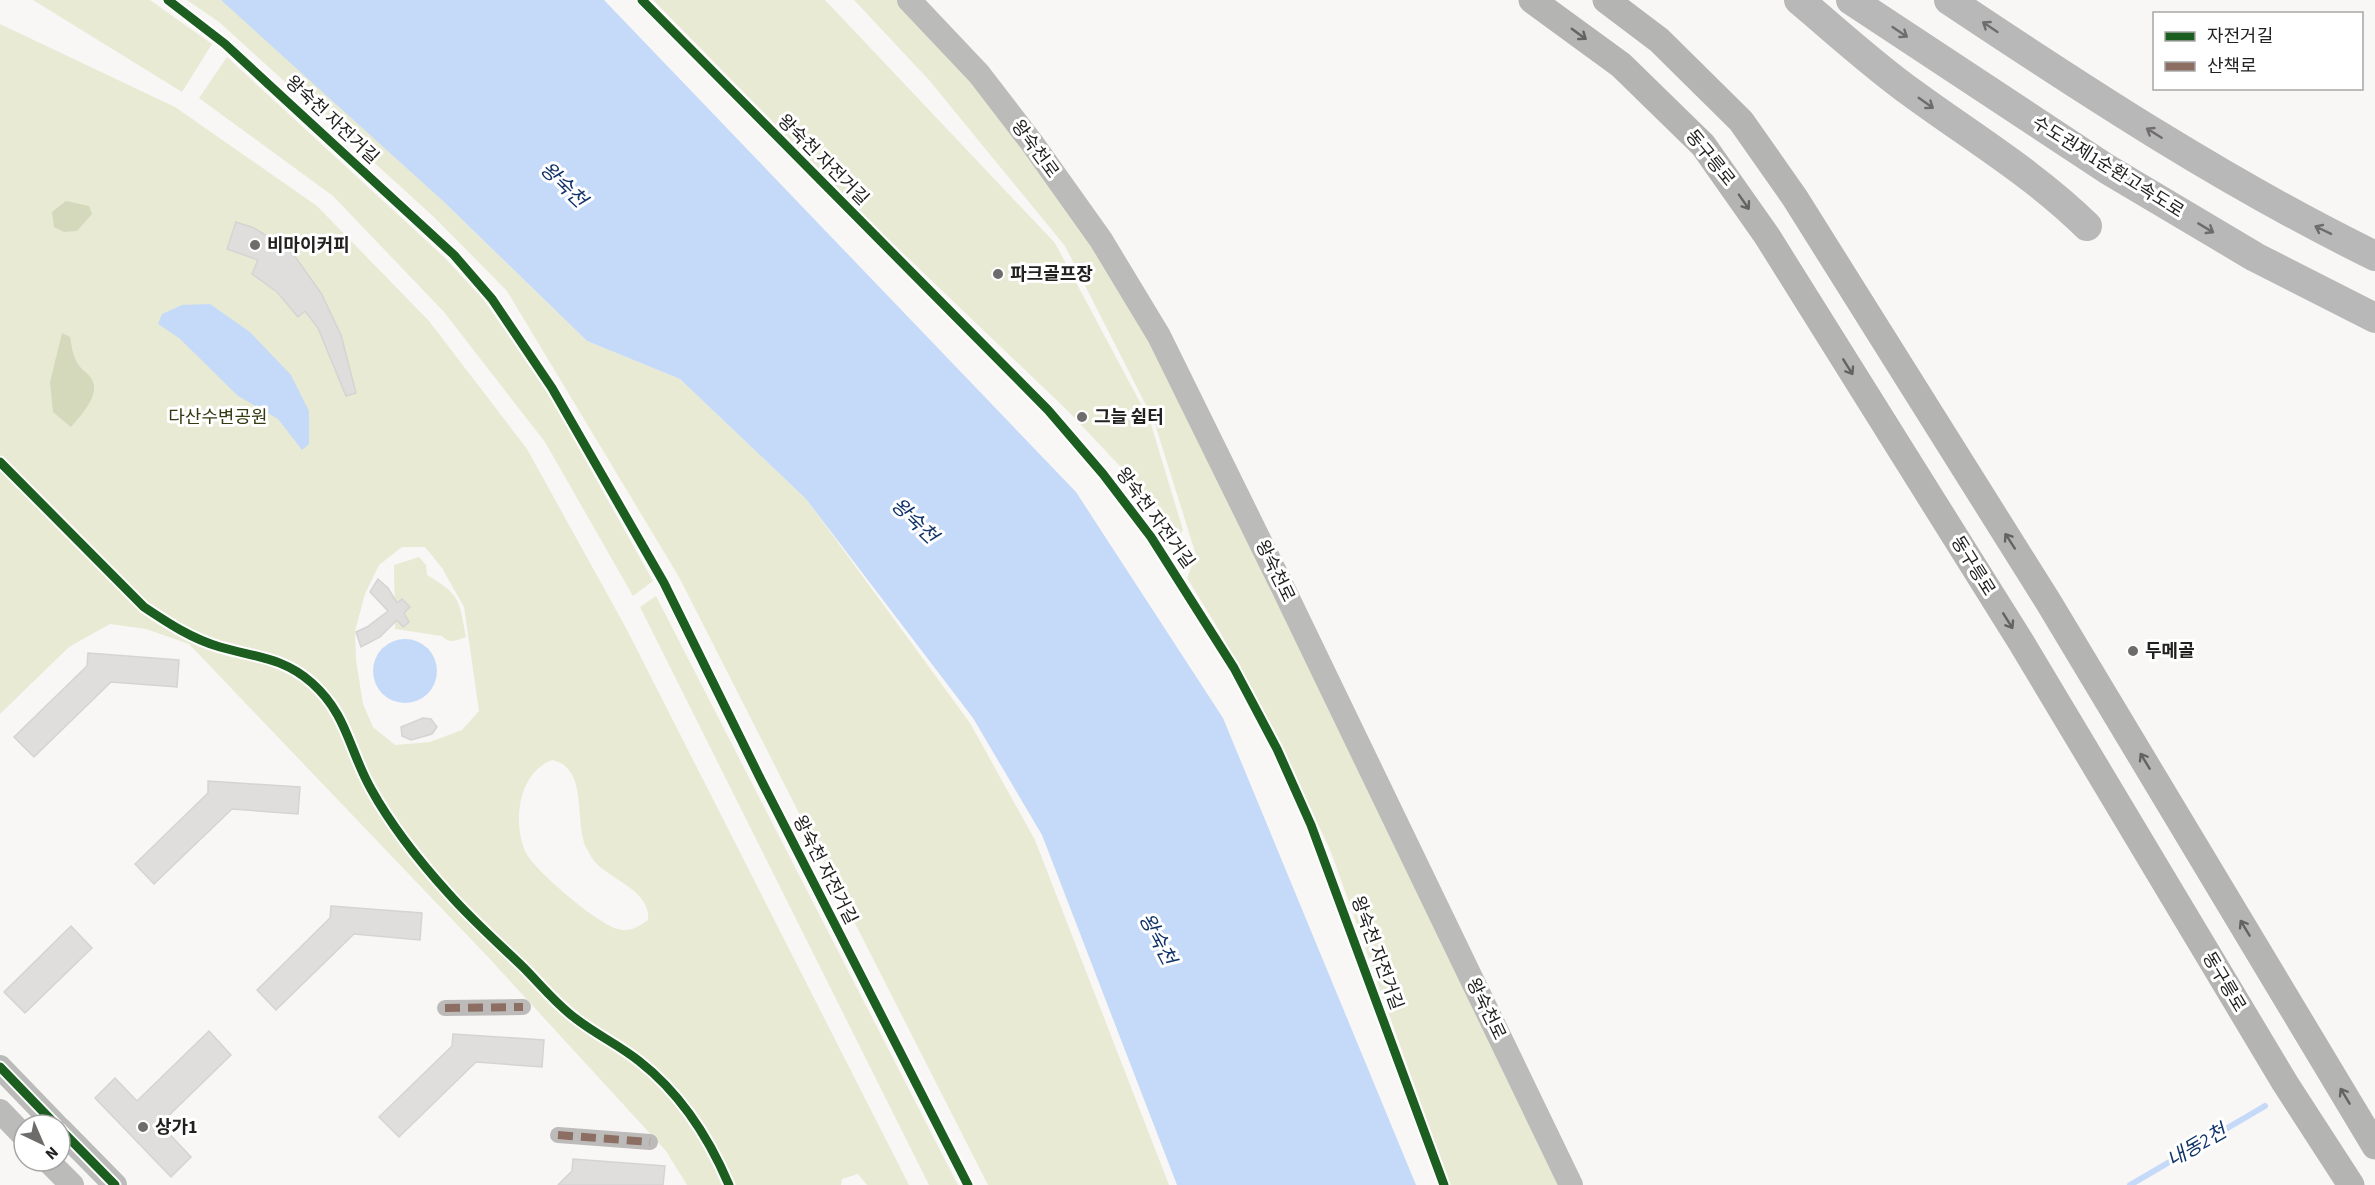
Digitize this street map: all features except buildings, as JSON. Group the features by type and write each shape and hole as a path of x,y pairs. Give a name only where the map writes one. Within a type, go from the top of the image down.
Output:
{"highway":[{"path":"1799,0 1910,92 2028,174 2087,226"},
{"name":"수도권제1순환고속도로","path":"1851,0 2107,169 2255,257 2375,318"},
{"path":"1949,0 2164,140 2311,225 2375,256"}],"main road":[{"name":"동구릉로","path":"1532,0 1622,65 1703,145 1767,236 2021,642 2285,1083 2351,1185"},
{"path":"1606,0 1659,40 1741,121 1794,198 2049,603 2375,1146"}],"street":[{"name":"왕숙천로","path":"909,0 979,74 1032,143 1101,240 1159,336 1571,1185"},
{"path":"445,1008 523,1007"},
{"path":"0,1067 45,1113"},
{"path":"0,1111 12,1124"},
{"path":"558,1135 651,1142"},
{"path":"72,1141 115,1185"},
{"path":"60,1173 72,1185"}],"green space":[{"path":"33,0 150,0 212,44 182,92"},
{"path":"187,0 221,0 227,4 444,202 587,341 680,379 806,499 970,723 1035,840 1169,1185 988,1185 679,577 507,291 434,217 219,22"},
{"name":"파크골프장","path":"653,0 825,0 1055,243 1150,421 1183,530 1177,538 1132,479 1070,413 888,239"},
{"path":"854,0 901,0 963,66 1075,213 1146,325 1561,1185 1450,1185 1331,852 1276,735 1219,630 1187,578 1196,555 1154,421 1065,246 929,80"},
{"name":"다산수변공원","path":"0,24 175,107 317,206 429,321 527,449 626,628 909,1185 867,1185 858,1174 842,1179 841,1185 687,1185 666,1151 488,957 189,644 146,629 110,624 69,647 0,714","holes":["402,547 425,547 442,568 464,607 479,711 462,730 430,742 395,745 373,727 363,704 356,660 355,631 365,594 379,565","552,760 564,765 572,774 576,785 583,838 593,860 628,886 643,901 648,920 638,927 627,930 618,929 597,918 554,884 526,853 519,828 521,800 532,776 541,766"]},
{"path":"227,57 444,257 484,300 548,393 653,581 633,596 545,442 444,312 333,196 199,98"},
{"path":"66,201 89,206 92,214 77,231 64,232 54,227 52,212"},
{"path":"62,333 70,337 76,361 91,378 94,388 88,406 71,427 53,412 50,382"},
{"path":"419,557 426,565 427,575 446,588 457,600 466,637 450,641 442,636 395,629 394,565"},
{"path":"656,596 958,1185 929,1185 640,607"}],"water":[{"name":"왕숙천","path":"221,0 604,0 1076,492 1223,718 1416,1185 1177,1185 1042,835 973,718 806,499 680,379 587,341 444,202"},
{"path":"210,304 250,332 291,375 309,411 309,444 302,450 278,419 238,396 179,338 158,324 162,314 182,305"},
{"path":"405,639 423,645 431,653 437,671 431,689 423,697 405,703 387,697 379,689 373,671 379,653 387,645"}],"waterway":[{"name":"내동2천","path":"2130,1185 2265,1106"}],"marked path":[{"path":"445,1008 523,1007"},
{"path":"558,1135 650,1142"}],"cycle path":[{"name":"왕숙천 자전거길","path":"168,0 225,44 454,255 492,299 552,388 664,583 761,780 968,1185"},
{"name":"왕숙천 자전거길","path":"642,0 1048,410 1103,474 1151,537 1234,668 1277,749 1311,825 1444,1185"},
{"path":"0,462 144,607 171,625 200,640 279,663 301,674 312,683 333,707 379,803 427,869 467,913 561,1007 639,1061 668,1087 703,1134 729,1185"},
{"path":"0,1067 44,1113"},
{"path":"72,1141 115,1185"}],"place":[{"name":"비마이커피","path":"255,245"},
{"name":"파크골프장","path":"998,274"},
{"name":"그늘 쉼터","path":"1082,417"},
{"name":"두메골","path":"2133,651"},
{"name":"상가1","path":"143,1127"}]}
